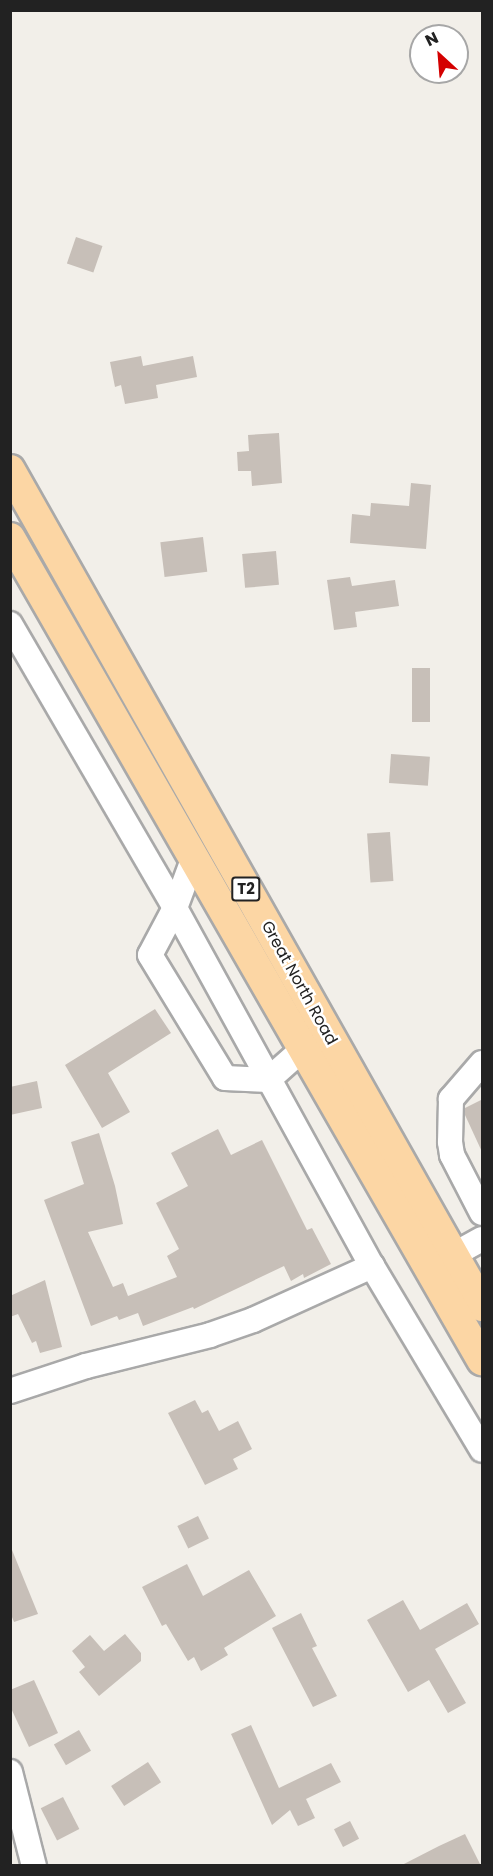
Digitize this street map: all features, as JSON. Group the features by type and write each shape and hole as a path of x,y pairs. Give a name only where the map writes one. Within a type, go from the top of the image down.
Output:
{"main road":[{"name":"Great North Road","path":"10,470 483,1306"},
{"name":"Great North Road","path":"10,538 483,1360"}],"street":[{"path":"10,624 175,908 372,1266 483,1450"},
{"path":"194,857 175,908 150,955 225,1078 268,1080 304,1048"},
{"path":"483,1063 451,1099 450,1142 452,1155 483,1213"},
{"path":"453,1255 483,1239"},
{"path":"10,1391 86,1366 210,1335 253,1320 372,1266"},
{"path":"10,1772 34,1866"}],"building":[{"path":"76,237 102,246 93,273 67,263"},
{"path":"141,356 143,366 193,356 197,377 156,385 158,398 125,404 121,385 115,387 110,362"},
{"path":"279,433 282,483 252,486 251,471 238,471 237,452 249,451 248,435"},
{"path":"411,483 431,485 426,549 350,543 352,514 370,516 371,503 409,506"},
{"path":"203,537 207,572 165,577 160,542"},
{"path":"276,551 279,585 245,588 242,554"},
{"path":"350,577 352,586 395,580 399,606 355,612 357,627 334,630 327,580"},
{"path":"412,668 430,668 430,722 412,722"},
{"path":"391,754 430,757 428,786 389,783"},
{"path":"390,832 393,881 370,882 367,834"},
{"path":"155,1009 171,1033 108,1073 130,1112 102,1128 65,1065"},
{"path":"37,1081 42,1108 10,1115 10,1087"},
{"path":"483,1099 483,1154 465,1115 465,1108"},
{"path":"218,1129 231,1155 262,1140 307,1230 312,1228 331,1264 304,1278 303,1274 291,1281 284,1266 194,1309 193,1307 143,1326 138,1313 119,1320 117,1316 91,1326 44,1200 84,1184 71,1142 99,1133 115,1186 123,1224 88,1232 113,1287 123,1283 128,1296 177,1277 167,1256 179,1249 156,1203 188,1186 171,1153"},
{"path":"45,1280 62,1347 40,1353 36,1341 32,1343 18,1314 10,1317 10,1296"},
{"path":"195,1400 202,1413 208,1410 219,1431 238,1421 252,1449 233,1459 238,1469 205,1485 168,1413"},
{"path":"198,1516 209,1538 188,1549 177,1526"},
{"path":"10,1545 38,1614 14,1622 10,1612"},
{"path":"187,1564 203,1596 249,1570 276,1616 224,1648 228,1655 201,1671 194,1657 188,1661 166,1624 162,1626 142,1587"},
{"path":"403,1600 420,1630 467,1603 479,1624 435,1649 466,1703 448,1713 429,1680 408,1692 367,1620"},
{"path":"301,1613 317,1646 312,1648 337,1696 313,1707 272,1628"},
{"path":"125,1634 141,1653 141,1661 99,1696 79,1672 85,1667 72,1651 90,1635 104,1651"},
{"path":"34,1680 58,1733 29,1747 10,1706 10,1690"},
{"path":"251,1725 279,1788 331,1763 341,1782 306,1799 315,1818 298,1826 290,1810 272,1825 231,1734"},
{"path":"79,1730 91,1751 66,1765 54,1744"},
{"path":"148,1762 161,1782 124,1806 111,1786"},
{"path":"63,1797 79,1829 57,1840 41,1808"},
{"path":"350,1821 359,1839 343,1847 334,1829"},
{"path":"465,1834 481,1866 400,1866 439,1846"}]}
